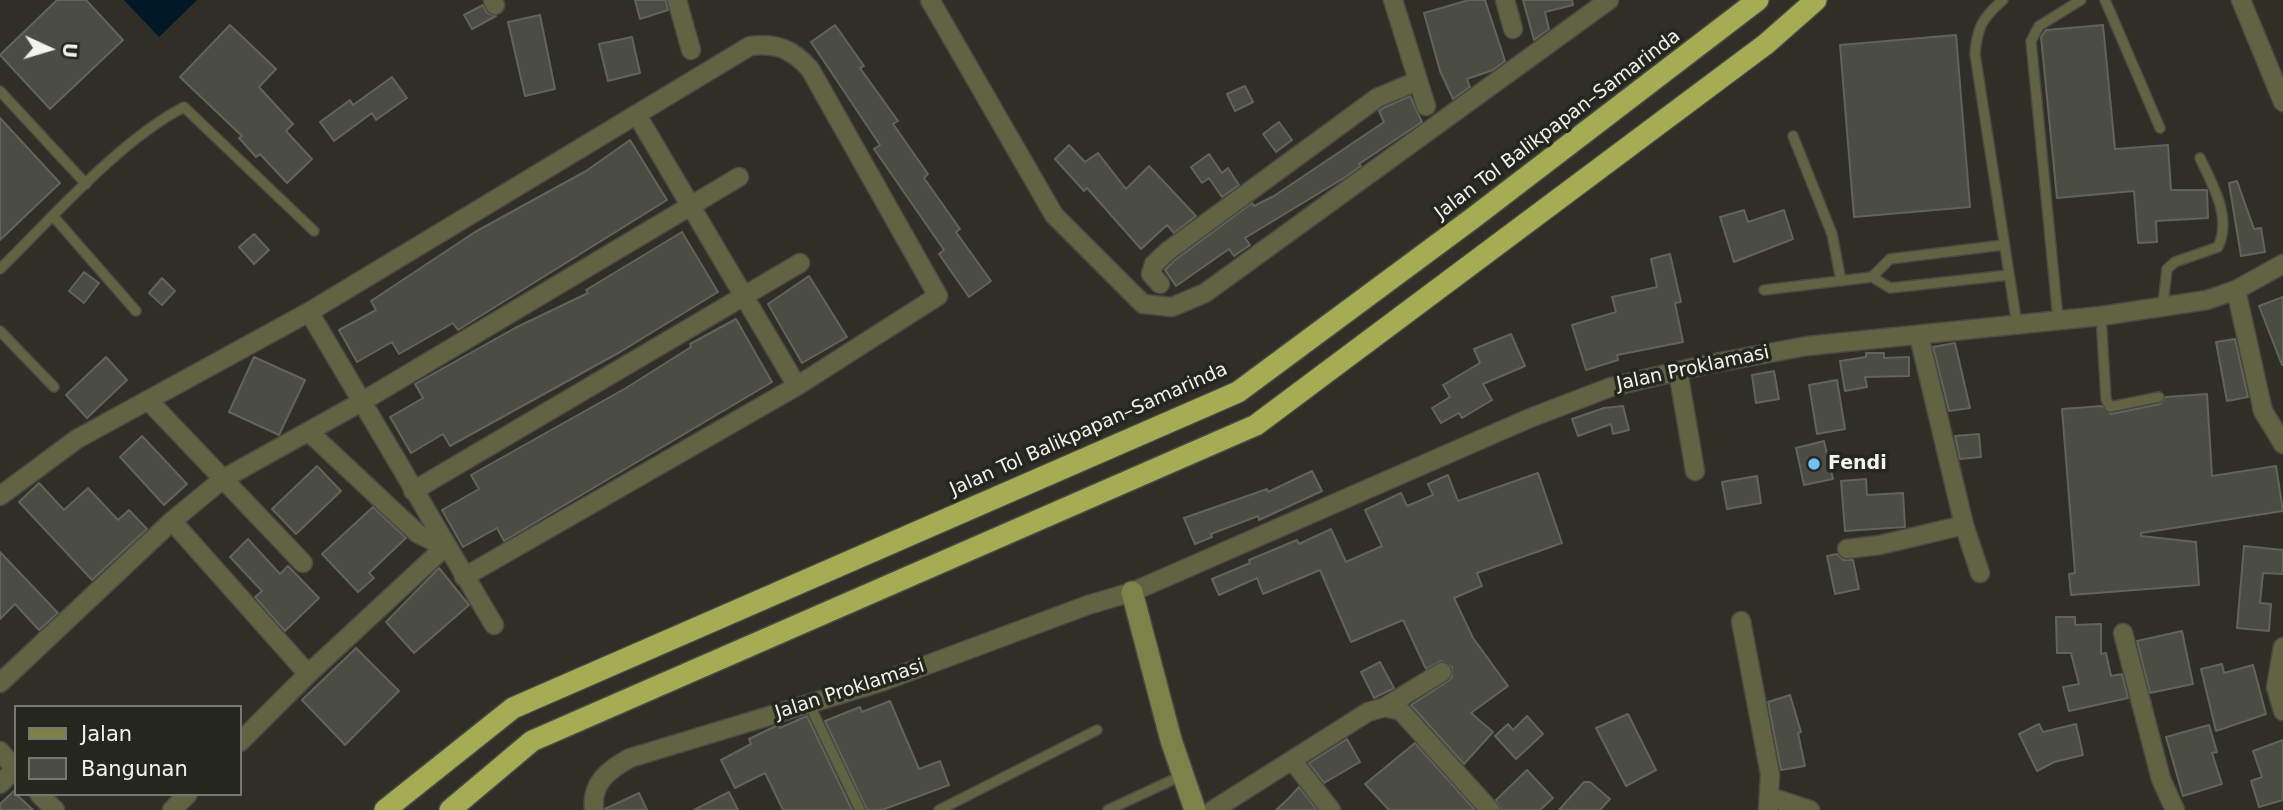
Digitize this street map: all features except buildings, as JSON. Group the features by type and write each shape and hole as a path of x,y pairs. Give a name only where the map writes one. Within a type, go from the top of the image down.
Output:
{"highway":[{"name":"Jalan Tol Balikpapan–Samarinda","path":"385,810 513,708 1238,392 1480,213 1758,0"},
{"path":"450,810 532,741 1256,425 1766,44 1816,0"}],"street":[{"path":"677,0 691,50"},
{"path":"930,0 1054,215 1143,304 1172,307 1205,293 1609,0"},
{"path":"1393,0 1426,106"},
{"path":"1505,0 1513,29"},
{"path":"2241,0 2283,102"},
{"path":"0,496 77,439 309,312 750,46 782,47 797,55 810,69 937,296 796,386 464,577"},
{"path":"1160,284 1151,274 1154,264 1168,251 1377,98 1418,80"},
{"path":"637,115 796,386"},
{"path":"0,683 172,521 223,479 363,401 739,177"},
{"path":"414,491 800,263"},
{"name":"Jalan Proklamasi","path":"594,810 595,791 602,776 630,758 881,682 1088,605 1132,593 1530,418 1611,387 1807,346 2101,316 2207,300 2236,290 2283,264"},
{"path":"2236,290 2263,411 2283,444"},
{"path":"309,312 363,401 445,547 494,625"},
{"path":"1919,336 1964,525 1980,573"},
{"path":"1678,371 1695,471"},
{"path":"148,400 303,563"},
{"path":"309,432 417,533 445,547"},
{"path":"172,521 307,674"},
{"path":"1847,549 1880,545 1964,525"},
{"path":"242,740 307,674 445,547"},
{"path":"1132,593 1195,810"},
{"path":"1741,621 1770,774 1769,804 1810,810"},
{"path":"2123,633 2161,779 2175,810"},
{"path":"2283,647 2276,687 2283,711"},
{"path":"1213,810 1368,712 1385,707 1442,672"},
{"path":"1385,707 1401,711 1490,810"},
{"path":"0,751 14,768"},
{"path":"1292,760 1331,810"},
{"path":"0,784 14,770"},
{"path":"42,796 55,810"},
{"path":"172,810 186,796"}],"lane":[{"path":"2003,0 1990,11 1976,32 1975,54 2017,325"},
{"path":"2058,319 2031,41 2039,26 2081,0"},
{"path":"2105,0 2160,128"},
{"path":"0,91 86,184"},
{"path":"0,269 86,184 164,118 184,107 314,231"},
{"path":"1793,136 1828,224 1841,281"},
{"path":"2163,305 2166,270 2175,262 2218,247 2224,235 2220,201 2200,158"},
{"path":"53,216 136,311"},
{"path":"1764,290 1872,277 1890,260 2003,245"},
{"path":"1872,277 1889,288 2009,275"},
{"path":"2101,316 2106,399 2110,407 2159,397"},
{"path":"0,331 54,387"},
{"path":"809,704 860,810"},
{"path":"939,810 1097,730"},
{"path":"1108,810 1183,775"}],"water":[{"path":"124,0 197,0 159,37"}],"place":[{"name":"Fendi","path":"1814,464"}]}
